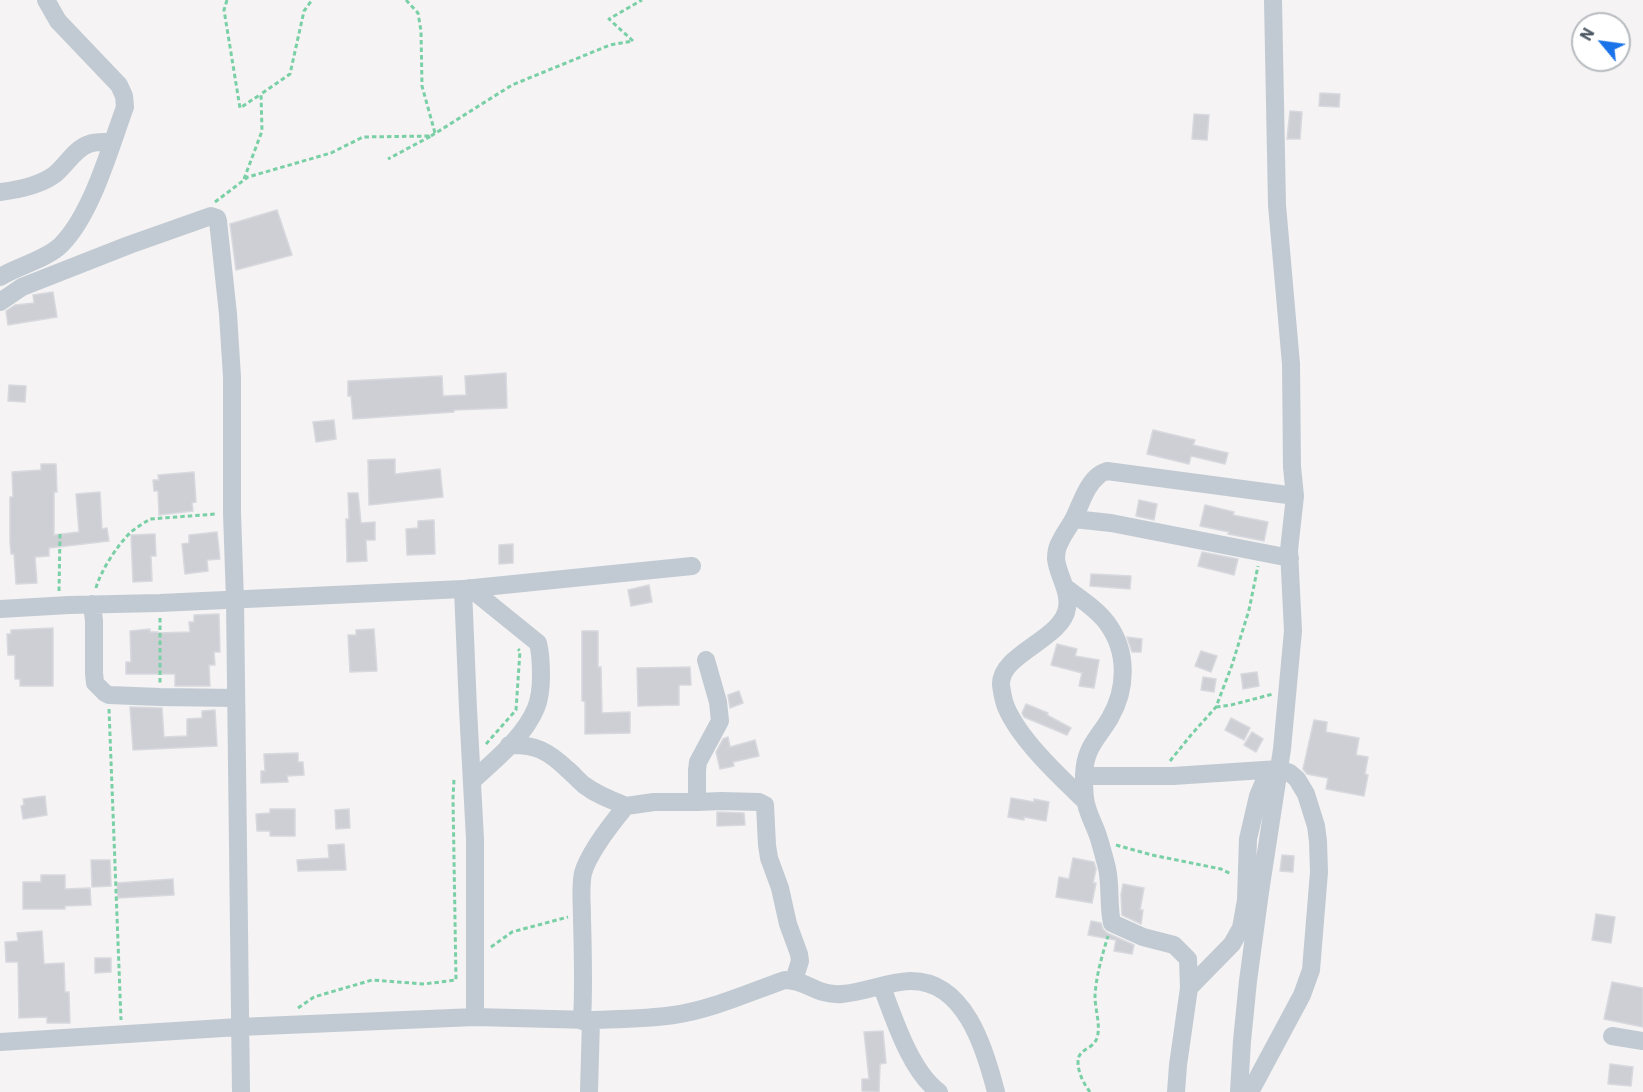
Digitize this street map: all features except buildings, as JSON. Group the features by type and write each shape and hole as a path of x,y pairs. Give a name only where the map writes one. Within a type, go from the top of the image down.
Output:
{"street":[{"path":"0,277 40,259 60,246 84,212 125,107 123,92 119,85 58,21 46,0"},
{"path":"1239,1092 1250,970 1293,631 1290,558 1295,496 1292,467 1291,364 1277,205 1274,0"},
{"path":"0,192 35,184 52,176 86,144 112,142"},
{"path":"0,302 22,287 129,245 211,216 217,218 221,239 232,377 241,1092"},
{"path":"1085,801 1054,772 1020,730 1005,706 1001,681 1007,665 1031,648 1061,621 1067,611 1065,587 1056,558 1057,550 1091,484 1100,474 1107,471 1295,496"},
{"path":"1074,519 1111,523 1290,558"},
{"path":"0,609 467,589 692,566"},
{"path":"1065,587 1106,621 1119,645 1123,666 1122,690 1118,704 1091,746 1085,762 1085,801 1100,840 1109,878 1109,908 1112,923 1143,937 1174,945 1188,959 1189,987 1176,1092"},
{"path":"467,589 530,636 538,644 541,653 541,681 536,708 524,728 472,781"},
{"path":"467,589 475,839 475,1017"},
{"path":"92,604 95,683 105,693 160,697 236,698"},
{"path":"697,802 698,762 720,721 718,702 706,660"},
{"path":"509,745 525,745 544,751 598,795 626,806 654,802 721,801 759,802 765,806 767,845 788,924 799,954 800,961 794,980"},
{"path":"1084,776 1159,776 1275,769 1290,773 1297,779 1306,794 1318,841 1311,970 1302,995 1250,1092"},
{"path":"1189,987 1232,944 1241,928 1245,915 1246,861 1250,830 1258,796 1266,777 1275,769"},
{"path":"589,1092 582,907 584,872 600,841 626,806"},
{"path":"0,1042 239,1027 475,1017 586,1021 633,1019 676,1015 785,980 794,980 821,993 829,994 842,994 909,981 922,982 941,989 956,1001 978,1037 996,1092"},
{"path":"882,987 915,1064 928,1084 939,1092"},
{"path":"1612,1036 1643,1041"}],"path":[{"path":"227,0 224,10 240,108 290,74 304,11 312,0"},
{"path":"406,0 418,13 421,31 422,86 435,134"},
{"path":"388,159 435,134 512,85 610,45 633,41 609,20 642,0"},
{"path":"244,180 262,131 261,94"},
{"path":"209,207 248,177 331,153 363,137 431,136"},
{"path":"92,604 98,581 105,567 130,533 150,519 232,513"},
{"path":"59,605 60,534"},
{"path":"1159,776 1216,707 1249,610 1261,553"},
{"path":"160,603 160,697"},
{"path":"275,1026 314,997 372,980 424,984 456,980 453,798 455,775 471,762 516,710 520,651 512,643"},
{"path":"1216,707 1287,690"},
{"path":"109,695 122,1034"},
{"path":"1100,840 1152,855 1221,870 1247,880"},
{"path":"475,959 512,932 575,915 582,907"},
{"path":"1090,1092 1079,1071 1078,1058 1081,1052 1093,1045 1098,1036 1095,993 1112,923"}]}
